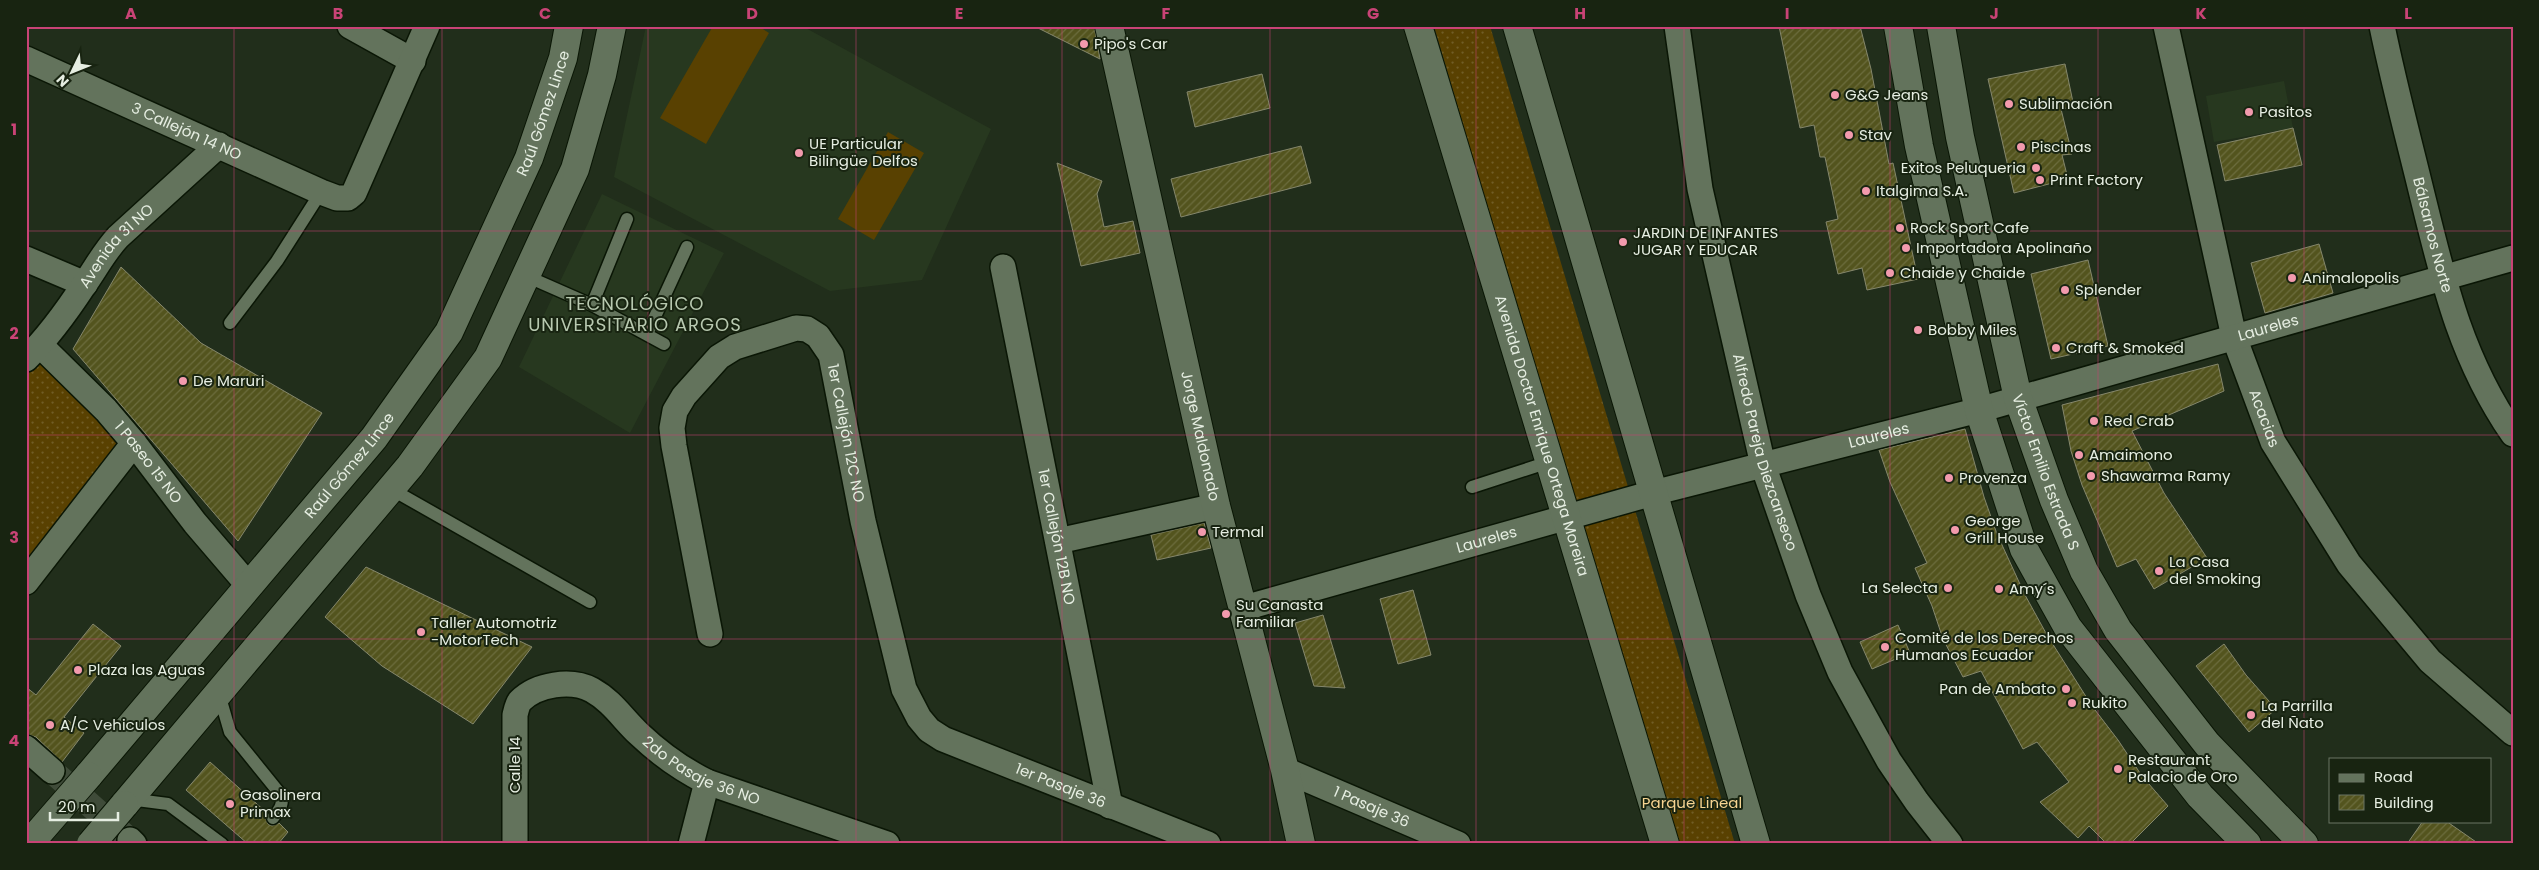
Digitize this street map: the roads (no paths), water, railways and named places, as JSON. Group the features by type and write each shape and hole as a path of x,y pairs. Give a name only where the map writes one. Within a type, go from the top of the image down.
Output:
{"main road":[{"name":"Raúl Gómez Lince","path":"29,844 374,438 449,332 529,158 563,58 569,26"},
{"path":"91,844 410,466 488,358 575,169 602,74 612,26"},
{"name":"Jorge Maldonado","path":"1109,26 1216,506 1285,770 1301,844"},
{"name":"Avenida Doctor Enrique Ortega Moreira","path":"1418,26 1665,844"},
{"path":"1517,26 1756,844"},
{"path":"1898,26 1919,146 1979,410 2024,549 2068,628 2200,796 2247,844"},
{"name":"Víctor Emilio Estrada S","path":"1941,26 1960,137 2018,398 2054,500 2084,571 2118,630 2207,744 2304,844"},
{"path":"1919,146 1960,137"},
{"path":"2200,796 2230,768"}],"street":[{"path":"350,26 412,61 427,26"},
{"name":"Alfredo Pareja Diezcanseco","path":"1677,26 1700,189 1763,465 1808,595 1840,672 1889,762 1950,844"},
{"name":"Acacias","path":"2166,26 2234,337 2273,442 2349,564 2430,661 2513,733"},
{"name":"Bálsamos Norte","path":"2382,26 2443,278 2467,352 2496,409 2513,434"},
{"name":"3 Callejón 14 NO","path":"26,58 337,198 348,198 354,193 412,61"},
{"name":"Avenida 31 NO","path":"33,352 85,284 103,253 219,145"},
{"name":"Laureles","path":"1244,608 1565,516 1979,410 2513,258"},
{"path":"26,259 85,284"},
{"name":"1er Callejón 12B NO","path":"1003,267 1110,806"},
{"name":"1er Callejón 12C NO","path":"710,634 674,446 672,428 676,411 684,396 705,371 735,346 796,328 807,329 818,336 831,355 865,530 904,690 919,718"},
{"name":"1 Paseo 15 NO","path":"33,352 106,410 134,443 195,523 249,586"},
{"path":"26,582 134,443"},
{"path":"1058,541 1216,506"},
{"name":"2do Pasaje 36 NO","path":"531,693 552,685 571,685 591,690 612,704 639,734 686,772 841,836 887,844"},
{"name":"Calle 14","path":"516,844 515,715 519,702 531,693"},
{"name":"1er Pasaje 36","path":"919,718 929,730 943,739 1208,844"},
{"path":"26,748 52,771"},
{"name":"1 Pasaje 36","path":"1285,770 1458,844"},
{"path":"691,844 707,782"}],"lane":[{"path":"230,323 276,261 321,192"},
{"path":"592,305 627,220"},
{"path":"647,334 687,247"},
{"path":"526,276 592,305 664,344"},
{"path":"1472,487 1549,462"},
{"path":"391,489 590,602"},
{"path":"218,693 230,732 281,795 282,807 273,818"},
{"path":"126,802 168,804 222,844"}],"tunnel":[{"path":"52,771 125,836"}],"place":[{"name":"Pipo's Car","path":"1084,44"},
{"name":"G&G Jeans","path":"1835,95"},
{"name":"Sublimación","path":"2009,104"},
{"name":"Pasitos","path":"2249,112"},
{"name":"Stav","path":"1849,135"},
{"name":"Piscinas","path":"2021,147"},
{"name":"UE Particular Bilingüe Delfos","path":"799,153"},
{"name":"Exitos Peluqueria","path":"2036,168"},
{"name":"Print Factory","path":"2040,180"},
{"name":"Italgima S.A.","path":"1866,191"},
{"name":"Rock Sport Cafe","path":"1900,228"},
{"name":"JARDIN DE INFANTES JUGAR Y EDUCAR","path":"1623,242"},
{"name":"Importadora Apolinaño","path":"1906,248"},
{"name":"Chaide y Chaide","path":"1890,273"},
{"name":"Animalopolis","path":"2292,278"},
{"name":"Splender","path":"2065,290"},
{"name":"Bobby Miles","path":"1918,330"},
{"name":"Craft & Smoked","path":"2056,348"},
{"name":"De Maruri","path":"183,381"},
{"name":"Red Crab","path":"2094,421"},
{"name":"Amaimono","path":"2079,455"},
{"name":"Shawarma Ramy","path":"2091,476"},
{"name":"Provenza","path":"1949,478"},
{"name":"George Grill House","path":"1955,530"},
{"name":"Termal","path":"1202,532"},
{"name":"La Casa del Smoking","path":"2159,571"},
{"name":"La Selecta","path":"1948,588"},
{"name":"Amy´s","path":"1999,589"},
{"name":"Su Canasta Familiar","path":"1226,614"},
{"name":"Taller Automotriz -MotorTech","path":"421,632"},
{"name":"Comité de los Derechos Humanos Ecuador","path":"1885,647"},
{"name":"Plaza las Aguas","path":"78,670"},
{"name":"Pan de Ambato","path":"2066,689"},
{"name":"Rukito","path":"2072,703"},
{"name":"La Parrilla del Ñato","path":"2251,715"},
{"name":"A/C Vehiculos","path":"50,725"},
{"name":"Restaurant Palacio de Oro","path":"2118,769"},
{"name":"Gasolinera Primax","path":"230,804"}],"district":[{"name":"TECNOLÓGICO UNIVERSITARIO ARGOS","path":"635,314"}],"park label":[{"name":"Parque Lineal","path":"1692,803"}]}
